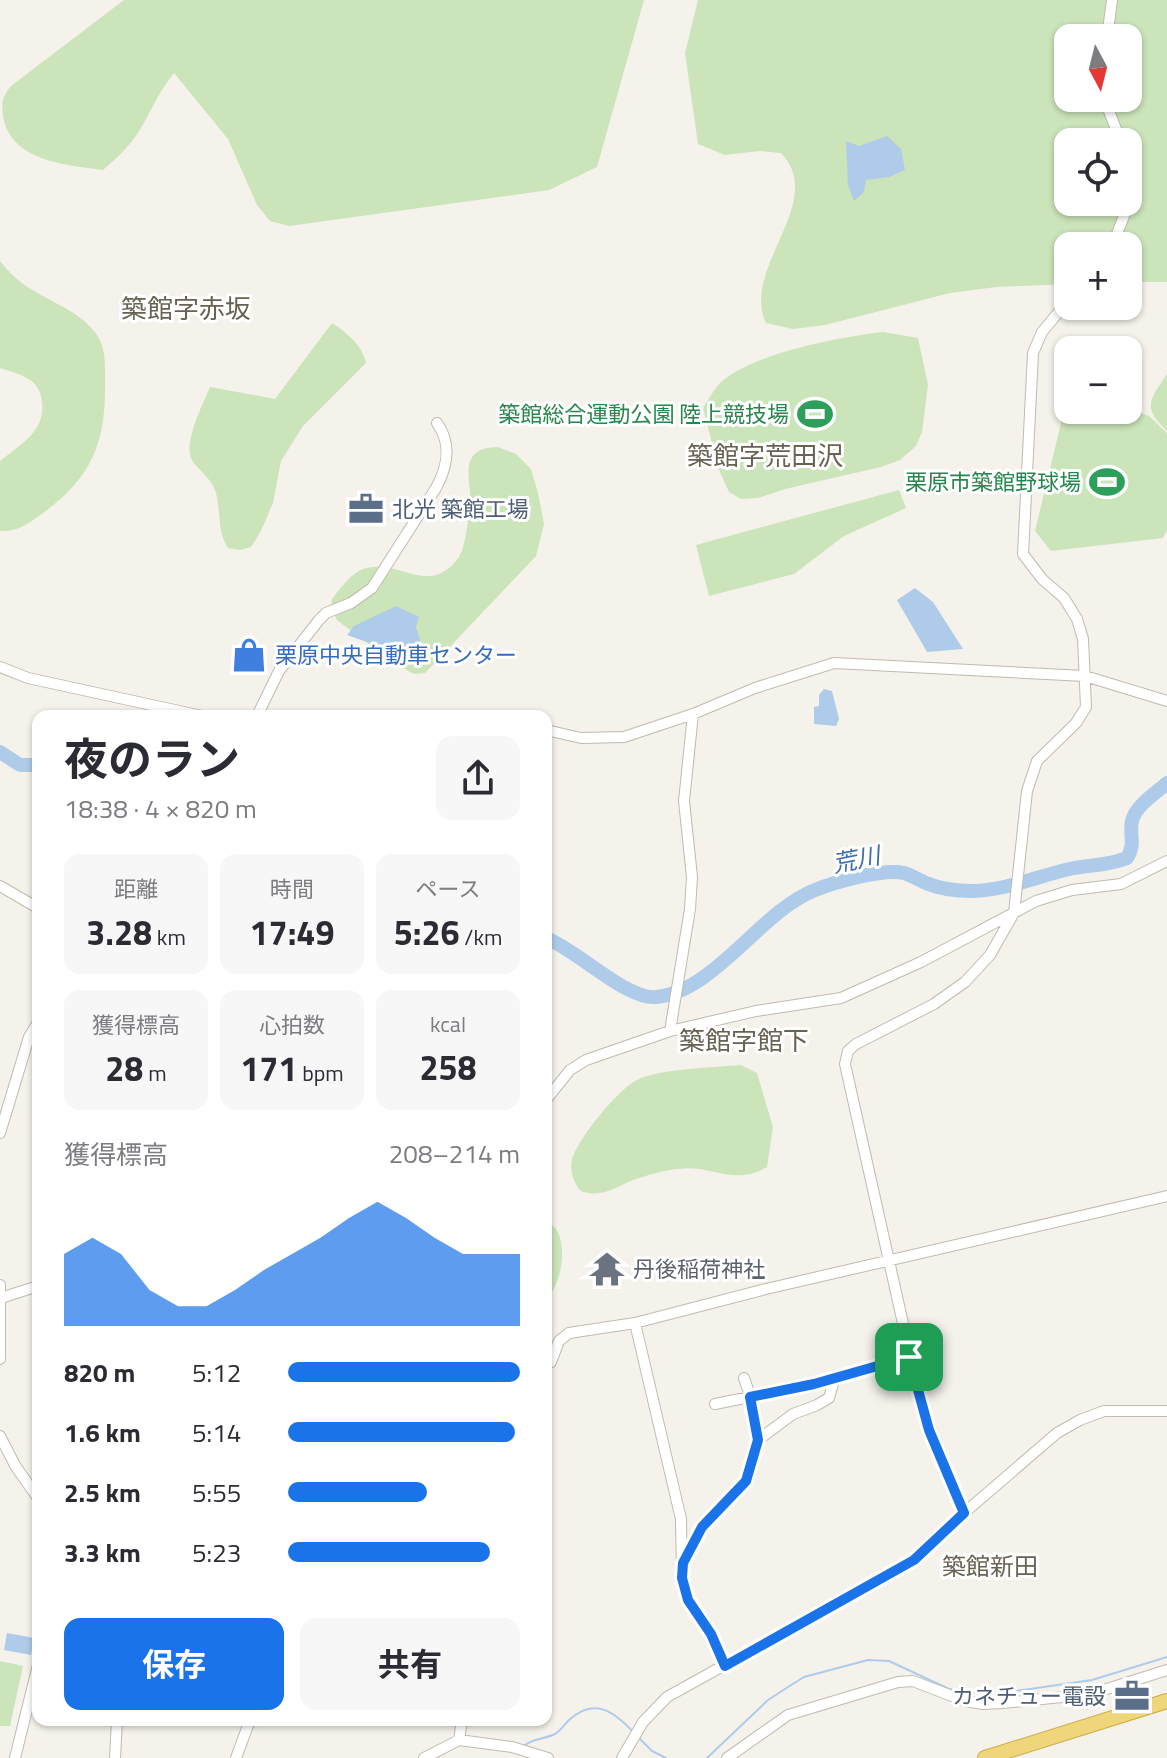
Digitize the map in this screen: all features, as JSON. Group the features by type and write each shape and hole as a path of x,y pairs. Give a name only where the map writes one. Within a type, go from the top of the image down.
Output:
{"highway":[{"path":"985,1758 1167,1701"}],"street":[{"path":"1109,24 1112,0"},
{"path":"964,1513 929,1430 909,1357 845,1064 848,1051 856,1044 934,1004 965,982 990,955 1014,913 1027,791 1037,761 1076,723 1086,707 1083,639 1077,619 1064,598 1042,579 1023,554 1033,353 1042,332 1054,318"},
{"path":"260,710 279,671 319,620 372,588 436,488 443,474 447,448 444,433 437,423"},
{"path":"552,731 581,738 624,737 693,714 755,688 834,663 1085,676 1167,701"},
{"path":"0,667 28,678 164,710"},
{"path":"670,1031 692,877 684,801 693,714"},
{"path":"552,1092 570,1070 586,1060 670,1031 756,1011 841,998 921,962 1054,894 1121,884 1167,861"},
{"path":"0,886 32,905"},
{"path":"0,1133 32,1032"},
{"path":"552,1359 559,1341 569,1333 635,1323 1167,1196"},
{"path":"0,1285 0,1359"},
{"path":"1,1298 32,1288"},
{"path":"635,1323 681,1519 682,1578 688,1600 711,1634 725,1666"},
{"path":"715,1404 814,1384 909,1357"},
{"path":"758,1440 793,1414 829,1398 835,1377"},
{"path":"683,1563 702,1527 746,1481 758,1440 744,1378"},
{"path":"622,1758 635,1734 667,1697 914,1560 1057,1433 1104,1411 1167,1411"},
{"path":"0,1436 32,1490"},
{"path":"727,1758 788,1715 898,1682 913,1681 965,1701 983,1704 1091,1694 1167,1670"},
{"path":"15,1758 32,1689"},
{"path":"115,1758 117,1726"},
{"path":"236,1758 248,1726"},
{"path":"459,1740 461,1726"},
{"path":"424,1758 459,1740 548,1758"}],"green space":[{"path":"124,0 644,0 597,167 549,190 289,226 270,221 257,205 228,139 174,73 133,140 103,170 41,158 16,142 3,115 4,96 11,86"},
{"path":"698,0 1167,0 1167,282 1142,282 1142,232 1054,232 1054,285 950,293 825,325 793,329 766,323 761,302 764,280 790,214 795,192 793,172 781,153 760,151 725,155 698,144 685,53"},
{"path":"0,261 26,286 90,326 102,346 105,369 103,422 99,440 85,471 74,486 43,513 23,526 7,531 0,531 0,461 36,429 42,402 33,382 0,368"},
{"path":"332,323 358,345 366,363 303,426 281,461 273,503 251,547 240,550 228,548 222,535 215,489 190,456 194,426 210,387 275,399"},
{"name":"築館総合運動公園 陸上競技場","path":"883,332 918,338 928,385 922,432 916,446 900,460 881,467 758,498 741,499 729,492 719,470 703,408 721,382 775,355 821,342"},
{"path":"1167,374 1167,431 1154,416 1151,404"},
{"name":"栗原市築館野球場","path":"1142,413 1167,433 1167,530 1163,538 1051,551 1035,531 1061,424 1142,424"},
{"path":"498,447 516,454 531,469 544,524 536,556 425,673 414,674 391,661 337,620 331,608 332,599 350,578 363,569 389,568 425,576 437,575 448,569 459,557 466,537 471,459 480,451"},
{"path":"899,490 906,508 844,536 794,574 709,596 696,545"},
{"path":"741,1065 757,1073 773,1127 767,1167 743,1175 690,1168 657,1173 605,1192 582,1192 579,1189 571,1170 575,1151 599,1116 629,1085 659,1073"},
{"path":"552,1225 562,1246 556,1285 552,1291"},
{"path":"0,1661 23,1666 10,1726 0,1726"}],"water":[{"path":"887,136 901,149 905,170 889,177 866,180 864,192 854,201 848,185 846,141 859,146"},
{"path":"915,588 933,602 963,649 927,652 897,600"},
{"path":"396,606 419,617 416,627 421,643 418,660 347,635 354,626"},
{"path":"824,689 832,691 839,719 836,726 814,724 814,707 819,706 819,695"},
{"path":"7,1633 32,1638 31,1655 4,1650"}],"waterway":[{"name":"荒川","path":"0,752 20,765 32,765"},
{"name":"荒川","path":"552,941 631,991 656,997 677,992 718,966 795,900 835,883 895,872 943,888 986,890 1127,858 1134,815 1167,783"},
{"path":"707,1758 768,1700 804,1677 868,1660 889,1661 949,1689 974,1693 1009,1692 1092,1680 1167,1657"},
{"path":"525,1745 555,1734 578,1713 595,1708 619,1718 634,1733"},
{"path":"638,1737 652,1751 666,1758"}],"place":[{"name":"築館総合運動公園 陸上競技場","path":"815,414"},
{"name":"栗原市築館野球場","path":"1107,482"},
{"name":"北光 築館工場","path":"366,509"},
{"name":"栗原中央自動車センター","path":"249,655"},
{"name":"丹後稲荷神社","path":"607,1269"},
{"name":"カネチュー電設","path":"1132,1696"}],"district":[{"name":"築館字赤坂","path":"186,308"},
{"name":"築館字荒田沢","path":"765,455"},
{"name":"築館字館下","path":"744,1040"},
{"name":"築館新田","path":"990,1566"}],"route":[{"path":"909,1357 929,1430 964,1513 914,1560 725,1666 711,1634 688,1600 682,1578 683,1563 702,1527 746,1481 758,1440 750,1397 814,1384 909,1357"}]}
